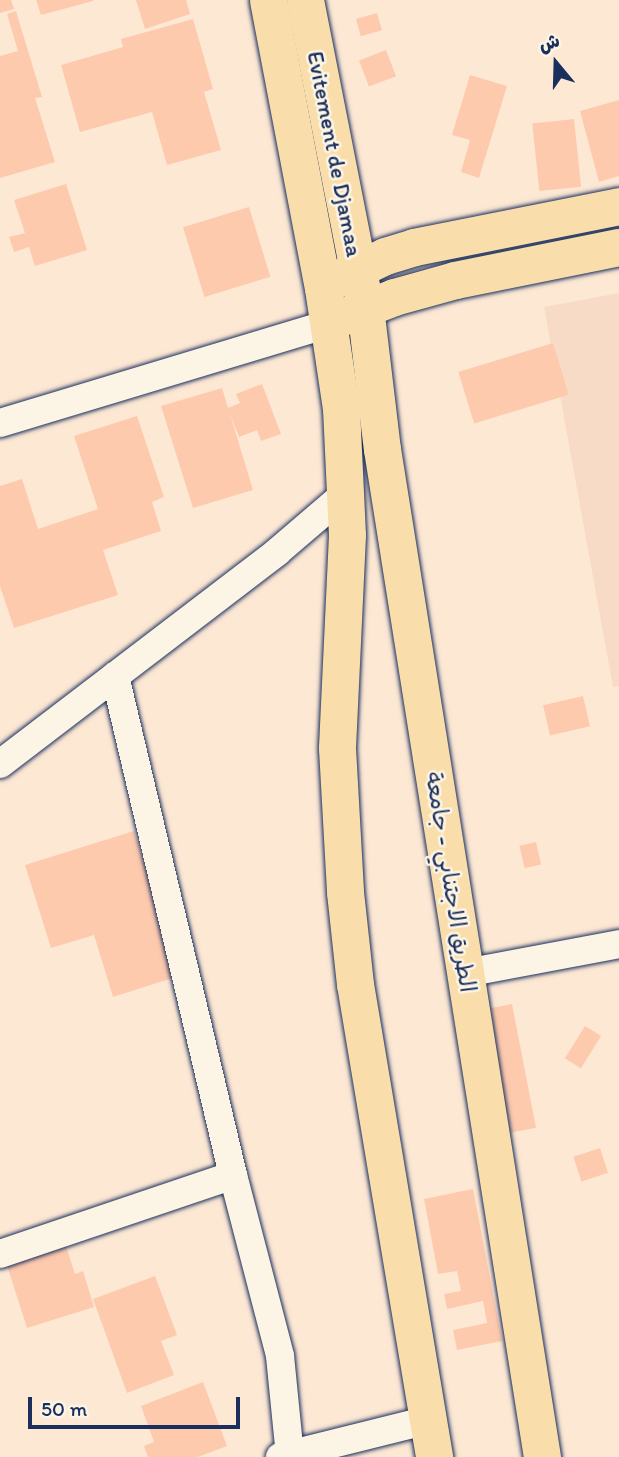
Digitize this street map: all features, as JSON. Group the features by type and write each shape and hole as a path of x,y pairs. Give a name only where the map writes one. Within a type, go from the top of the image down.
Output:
{"main road":[{"path":"268,0 326,306 341,408 347,492 337,748 345,892 355,984 434,1457"},
{"name":"Evitement de Djamaa","path":"305,0 365,307"},
{"path":"326,306 358,268 414,247 619,206"},
{"path":"326,306 365,307 455,280 619,247"},
{"name":"الطريق الاجتنابي - جامعة","path":"365,307 382,449 542,1457"}],"street":[{"path":"0,423 326,306"},
{"path":"0,764 277,552 347,492"},
{"path":"115,676 233,1175 280,1356 287,1456 428,1420"},
{"path":"466,973 619,944"},
{"path":"0,1254 233,1175"}],"shaded area":[{"path":"619,293 619,686 613,687 544,307"}],"building":[{"path":"0,0 11,0 14,9 0,13"},
{"path":"36,0 93,0 93,1 41,15"},
{"path":"136,0 186,0 190,14 145,29"},
{"path":"16,11 42,97 35,98 55,162 0,178 0,56 18,51 7,14"},
{"path":"377,13 382,30 361,36 356,19"},
{"path":"193,19 213,89 204,92 221,150 167,165 152,112 80,132 61,65 123,47 121,39"},
{"path":"386,50 396,76 369,87 359,60"},
{"path":"470,75 507,86 479,178 461,172 470,140 452,135"},
{"path":"619,100 619,176 599,182 580,111"},
{"path":"574,119 581,187 539,191 532,123"},
{"path":"66,184 87,250 35,266 29,247 14,252 9,237 25,233 14,200"},
{"path":"249,207 270,277 204,297 183,227"},
{"path":"553,343 569,395 474,424 458,372"},
{"path":"262,384 281,434 261,441 257,430 239,437 230,414 253,490 193,508 161,406 222,388 228,408 240,403 236,394"},
{"path":"137,416 164,497 152,502 161,531 103,550 118,595 14,628 0,586 0,486 22,479 38,529 98,509 74,436"},
{"path":"583,696 590,726 550,735 543,705"},
{"path":"134,831 179,976 113,997 94,935 51,948 25,865"},
{"path":"536,842 541,864 525,868 519,846"},
{"path":"512,1004 536,1128 511,1133 486,1009"},
{"path":"585,1026 601,1036 581,1068 565,1058"},
{"path":"600,1148 608,1173 581,1181 573,1157"},
{"path":"473,1189 502,1341 457,1350 453,1330 487,1323 483,1301 447,1309 444,1294 461,1291 457,1271 438,1274 424,1199"},
{"path":"63,1237 75,1274 83,1271 94,1307 27,1328 4,1256"},
{"path":"155,1276 177,1335 161,1341 174,1375 127,1393 93,1299"},
{"path":"203,1382 227,1446 198,1457 148,1457 144,1446 154,1442 141,1406"}]}
